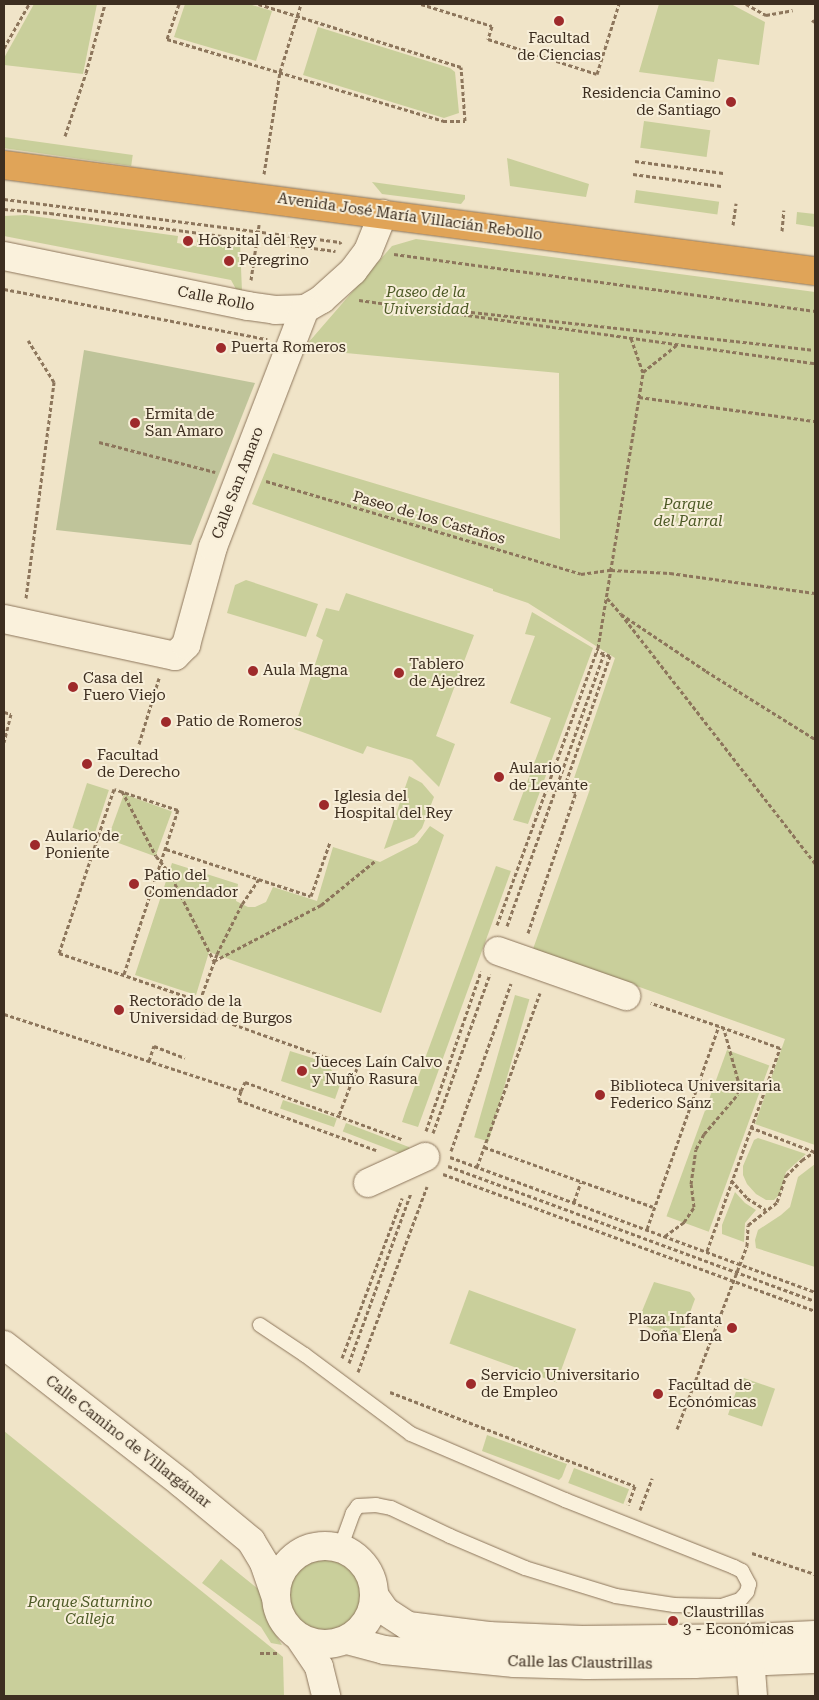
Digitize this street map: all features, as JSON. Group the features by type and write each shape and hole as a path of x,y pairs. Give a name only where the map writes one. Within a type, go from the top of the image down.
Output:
{"highway":[{"name":"Avenida José María Villacián Rebollo","path":"7,168 383,214 815,271"}],"street":[{"path":"305,309 338,286 355,252 383,214"},
{"name":"Calle Rollo","path":"4,256 248,306 275,310 305,309"},
{"name":"Calle San Amaro","path":"171,654 186,645 213,547 305,309"},
{"path":"13,621 171,654"},
{"path":"492,951 636,999"},
{"path":"368,1183 426,1159"},
{"name":"Calle Camino de Villargámar","path":"4,1345 181,1482 251,1541 264,1563 275,1595"},
{"name":"Calle Camino de Villargámar","path":"251,1541 298,1553"},
{"path":"301,1640 324,1645 346,1640 358,1632 367,1621 374,1595 373,1583 368,1571 349,1552 340,1548 324,1546 312,1547 298,1553 281,1571 275,1595 281,1621 301,1640 319,1667 326,1693"},
{"name":"Calle las Claustrillas","path":"374,1595 385,1611 398,1622 408,1626 431,1630 488,1636 750,1650 815,1659"},
{"name":"Calle las Claustrillas","path":"346,1640 384,1650 514,1663 587,1666 750,1650 815,1635"},
{"path":"326,1693 346,1640"},
{"path":"750,1650 754,1653 766,1648 815,1645"},
{"path":"750,1650 753,1696"}],"lane":[{"path":"260,1325 344,1379 411,1434 565,1500 734,1567 742,1571 749,1584 747,1592 740,1600 721,1606 674,1606 616,1596 525,1568 391,1508 376,1505 358,1506 352,1513 340,1548"}],"path":[{"path":"4,48 29,4"},
{"path":"65,136 86,73 105,4"},
{"path":"179,4 167,39 443,120 465,121 461,67 259,4"},
{"path":"265,163 280,72 301,4"},
{"path":"421,4 492,26 488,39 597,74 619,4"},
{"path":"746,4 766,15 794,10"},
{"path":"634,160 723,173"},
{"path":"633,174 721,186"},
{"path":"4,199 340,242 355,252"},
{"path":"732,225 736,203"},
{"path":"4,209 50,213 815,311"},
{"path":"782,231 784,210"},
{"path":"250,290 258,231"},
{"path":"4,289 291,344"},
{"path":"36,301 37,296"},
{"path":"815,350 351,299 815,363"},
{"path":"512,980 426,1159 336,1372 344,1379 356,1379 426,1159 492,951 598,649 643,378 643,372 631,338"},
{"path":"13,621 54,382 28,340"},
{"path":"643,372 678,344"},
{"path":"640,397 815,421"},
{"name":"Paseo de los Castaños","path":"99,442 241,477 581,574 611,570 670,573 815,593"},
{"path":"606,598 621,614 815,863"},
{"path":"621,614 706,671 815,738"},
{"path":"574,797 576,792 564,788 610,656 598,649"},
{"path":"344,1379 426,1159 492,951 604,654 598,649"},
{"path":"139,744 171,654"},
{"path":"4,712 11,714 4,742"},
{"path":"124,974 178,810 114,789 59,953 200,1001"},
{"path":"123,791 161,863 169,872 214,961"},
{"path":"166,849 311,896 330,842"},
{"path":"214,961 321,905 375,861"},
{"path":"259,879 242,904 214,961 196,1011 357,1068 339,1115"},
{"path":"636,999 780,1048 707,1251"},
{"path":"4,1014 241,1091"},
{"path":"647,1229 719,1026"},
{"path":"666,1236 684,1222 694,1207 691,1184 696,1149 704,1134 738,1094 738,1080 724,1028"},
{"path":"149,1061 154,1046 185,1058"},
{"path":"426,1159 815,1302 814,1311 426,1159 339,1115 245,1082 241,1091 238,1100 426,1159 574,1202 815,1292"},
{"path":"750,1127 815,1152"},
{"path":"484,1147 653,1208"},
{"path":"677,1429 732,1280 747,1246 748,1225 777,1202 786,1176 793,1168 815,1152"},
{"path":"731,1180 747,1198 766,1210"},
{"path":"574,1202 581,1182"},
{"path":"382,1389 636,1486 626,1508 639,1513 652,1478"},
{"path":"750,1552 815,1574"}],"green space":[{"path":"34,4 97,4 83,74 4,65 4,58"},
{"path":"185,4 249,4 272,11 256,61 174,37"},
{"path":"659,4 731,4 765,22 759,65 718,59 714,82 639,72"},
{"path":"318,27 450,68 455,72 459,113 444,118 303,75"},
{"path":"644,121 710,130 707,157 640,148"},
{"path":"4,137 133,155 131,166 4,148"},
{"path":"507,158 589,184 586,197 510,186"},
{"path":"372,182 465,195 465,199 461,204 382,194"},
{"path":"636,190 719,202 717,215 634,203"},
{"path":"797,212 815,214 815,227 796,224"},
{"path":"25,215 178,236 177,243 196,246 198,238 240,244 242,291 237,291 231,280 4,236 4,216"},
{"path":"416,239 815,292 815,1145 755,1124 785,1039 533,949 590,789 572,784 615,658 528,603 252,504 273,453 560,539 559,373 314,350 308,343 392,246"},
{"path":"84,350 255,383 191,545 56,530"},
{"path":"246,580 318,604 306,637 227,613 235,585"},
{"path":"346,593 474,635 436,736 455,744 439,787 412,760 367,746 363,754 294,729 323,640 316,636 326,608 339,611"},
{"path":"532,612 593,648 528,824 513,820 551,718 510,703 535,636 525,634"},
{"path":"409,776 422,783 434,797 422,828 414,837 384,849"},
{"path":"87,783 109,790 94,835 72,828"},
{"path":"124,794 172,811 156,857 108,839"},
{"path":"430,826 444,835 381,1013 209,952 196,995 135,975 172,863 238,884 236,901 248,907 255,907 266,902 273,887 317,901 333,847 380,862 417,843"},
{"path":"496,866 511,871 418,1127 402,1122 406,1110"},
{"path":"515,995 529,999 489,1141 474,1137"},
{"path":"727,1050 769,1065 709,1232 666,1216"},
{"path":"290,1051 325,1062 341,1082 335,1099 281,1081"},
{"path":"283,1100 337,1119 334,1127 280,1109"},
{"path":"346,1123 409,1147 406,1156 343,1131"},
{"path":"758,1138 806,1154 786,1172 780,1194 774,1200 766,1200 756,1194 747,1184 743,1175 743,1166 754,1140"},
{"path":"815,1164 815,1267 756,1248 755,1240 758,1230 790,1207 798,1177"},
{"path":"735,1192 745,1203 756,1210 745,1223 744,1242 722,1234 722,1225"},
{"path":"654,1282 690,1292 695,1299 682,1334 676,1336 658,1332 640,1323 640,1316"},
{"path":"469,1290 576,1329 557,1383 450,1344"},
{"path":"741,1377 775,1389 762,1427 728,1415"},
{"name":"Parque Saturnino Calleja","path":"4,1431 283,1657 284,1696 4,1696"},
{"path":"487,1435 567,1464 562,1477 559,1480 482,1451"},
{"path":"574,1468 629,1489 623,1504 568,1483"},
{"path":"221,1559 262,1592 268,1622 282,1645 271,1643 261,1627 202,1583"},
{"path":"332,1560 351,1570 359,1582 361,1596 359,1610 351,1622 339,1630 318,1632 299,1622 291,1610 289,1589 299,1570 311,1562"}],"place":[{"name":"Facultad de Ciencias","path":"559,21"},
{"name":"Residencia Camino de Santiago","path":"731,102"},
{"name":"Hospital del Rey","path":"188,241"},
{"name":"Peregrino","path":"229,261"},
{"name":"Puerta Romeros","path":"221,348"},
{"name":"Ermita de San Amaro","path":"135,423"},
{"name":"Aula Magna","path":"253,671"},
{"name":"Tablero de Ajedrez","path":"399,673"},
{"name":"Casa del Fuero Viejo","path":"73,687"},
{"name":"Patio de Romeros","path":"166,722"},
{"name":"Facultad de Derecho","path":"87,764"},
{"name":"Aulario de Levante","path":"499,777"},
{"name":"Iglesia del Hospital del Rey","path":"324,805"},
{"name":"Aulario de Poniente","path":"35,845"},
{"name":"Patio del Comendador","path":"134,884"},
{"name":"Rectorado de la Universidad de Burgos","path":"119,1010"},
{"name":"Jueces Laín Calvo y Nuño Rasura","path":"302,1071"},
{"name":"Biblioteca Universitaria Federico Sanz","path":"600,1095"},
{"name":"Plaza Infanta Doña Elena","path":"732,1328"},
{"name":"Servicio Universitario de Empleo","path":"471,1384"},
{"name":"Facultad de Económicas","path":"658,1394"},
{"name":"Claustrillas 3 - Económicas","path":"673,1621"}],"park label":[{"name":"Paseo de la Universidad","path":"426,300"},
{"name":"Parque del Parral","path":"688,512"}]}
